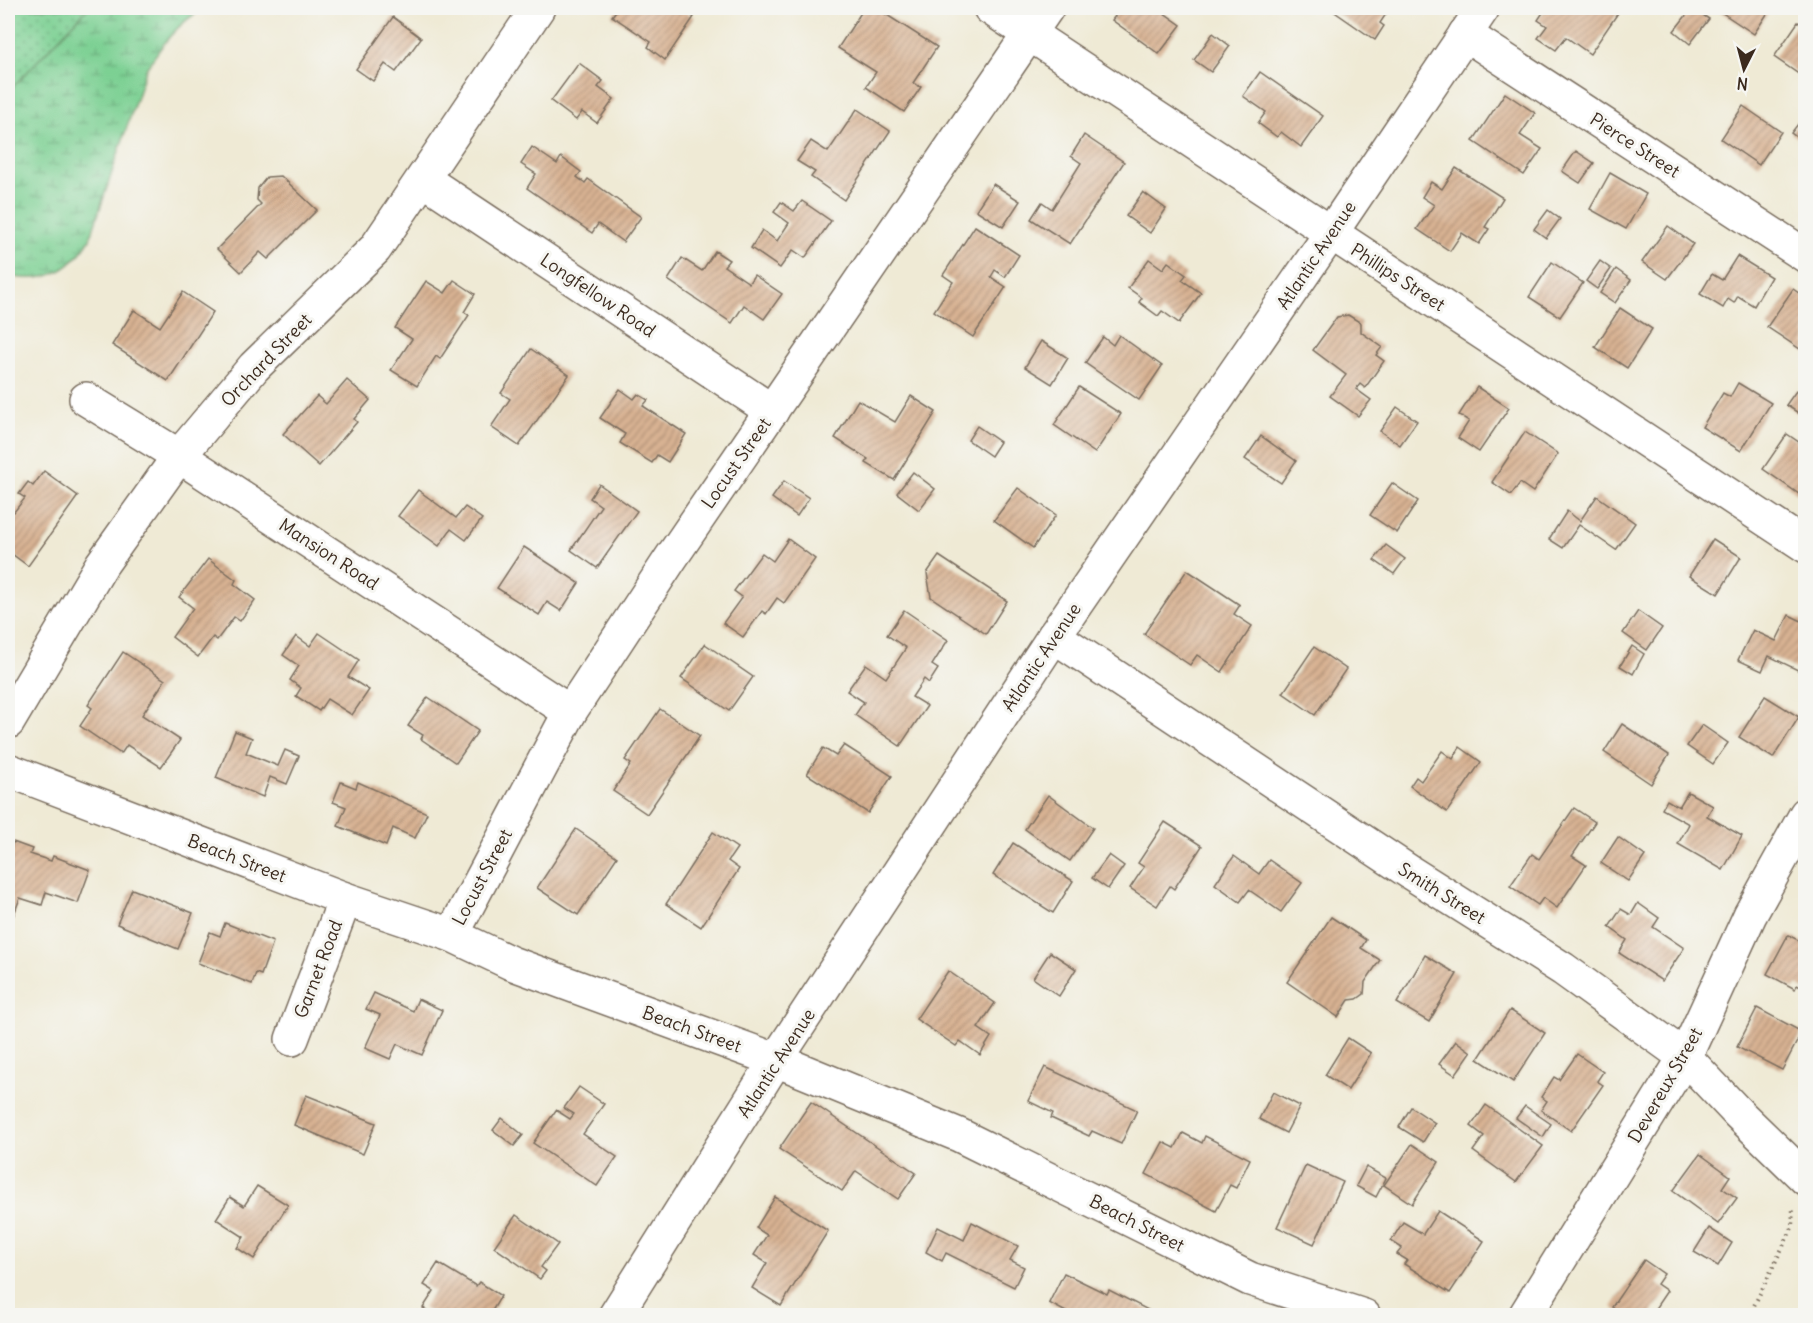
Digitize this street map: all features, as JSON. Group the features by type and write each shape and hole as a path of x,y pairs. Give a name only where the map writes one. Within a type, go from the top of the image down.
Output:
{"street":[{"name":"Orchard Street","path":"8,722 102,564 179,456 254,367 375,249 538,8"},
{"name":"Phillips Street","path":"990,8 1038,21 1331,233 1806,546"},
{"name":"Atlantic Avenue","path":"615,1316 777,1060 1054,636 1483,8"},
{"name":"Locust Street","path":"452,935 570,712 671,558 1038,21"},
{"name":"Pierce Street","path":"1465,34 1806,256"},
{"name":"Longfellow Road","path":"423,179 772,411"},
{"name":"Mansion Road","path":"86,399 179,456 570,712"},
{"name":"Smith Street","path":"1054,636 1411,873 1563,969 1685,1057 1801,1174"},
{"name":"Beach Street","path":"8,770 345,899 452,935 511,963 777,1060 958,1135 1250,1280 1364,1316"},
{"name":"Devereux Street","path":"1525,1316 1685,1057 1750,915 1806,814"},
{"name":"Garnet Road","path":"292,1039 345,899"}],"path":[{"path":"1749,1316 1792,1228 1801,1174"}],"green space":[{"path":"8,8 205,8 179,27 146,69 90,239 74,260 56,273 45,277 8,276"},
{"path":"8,8 88,8 8,92"}],"building":[{"path":"618,8 679,8 694,17 665,60 648,47 651,42 612,16"},
{"path":"864,8 876,8 937,47 913,83 921,87 904,112 866,87 876,72 838,48"},
{"path":"1121,8 1157,8 1181,25 1159,54 1112,20"},
{"path":"1329,8 1390,8 1380,23 1384,26 1375,40"},
{"path":"1546,8 1611,8 1618,13 1590,54 1566,37 1556,50 1538,38 1547,26 1538,20"},
{"path":"1692,8 1709,19 1690,44 1674,31"},
{"path":"1715,8 1771,8 1754,34"},
{"path":"393,17 421,38 396,72 385,64 373,81 356,69"},
{"path":"1798,22 1806,27 1806,74 1803,77 1774,57"},
{"path":"1213,33 1230,46 1211,72 1194,60"},
{"path":"579,63 603,81 598,87 614,99 597,123 582,112 576,120 551,101"},
{"path":"1260,72 1323,116 1301,147 1281,132 1277,137 1258,123 1266,112 1243,96"},
{"path":"1505,93 1535,113 1520,135 1542,149 1524,175 1473,141"},
{"path":"1743,106 1781,132 1759,165 1721,139"},
{"path":"857,109 890,131 844,200 811,177 815,172 797,161 811,141 828,152"},
{"path":"1806,114 1806,144 1791,133"},
{"path":"1084,135 1124,162 1070,244 1031,219 1042,202 1052,209 1081,163 1071,156"},
{"path":"532,147 557,164 561,157 581,172 577,177 585,183 588,179 641,217 623,242 598,224 592,233 527,188 536,174 521,164"},
{"path":"1576,151 1594,163 1580,183 1562,171"},
{"path":"1456,168 1503,198 1485,227 1489,229 1479,244 1462,233 1450,251 1417,229 1434,205 1422,197 1431,182 1442,189"},
{"path":"1610,173 1646,194 1626,229 1590,209"},
{"path":"281,176 317,210 268,259 260,252 241,272 217,249 261,204 257,200 258,188 267,177"},
{"path":"993,184 1020,201 1003,227 976,210"},
{"path":"1143,192 1166,209 1150,233 1126,216"},
{"path":"802,201 831,221 805,258 793,250 780,268 751,248 762,230 777,241 789,223 774,212 781,202 794,211"},
{"path":"1548,210 1560,219 1546,238 1534,229"},
{"path":"975,226 1019,255 1005,277 995,270 991,277 1006,287 973,337 934,311 953,282 943,275"},
{"path":"1668,226 1693,244 1667,279 1642,262"},
{"path":"715,251 729,260 724,266 749,283 754,275 782,294 764,319 744,305 732,323 668,280 682,258 702,271"},
{"path":"1737,256 1771,277 1754,306 1738,296 1734,303 1728,299 1723,308 1700,294 1712,274 1722,280"},
{"path":"1149,259 1163,269 1168,262 1186,275 1182,280 1201,293 1179,323 1162,311 1158,316 1139,302 1142,298 1128,288"},
{"path":"1600,261 1611,269 1597,289 1586,281"},
{"path":"1552,262 1583,283 1560,317 1529,297"},
{"path":"1616,269 1631,280 1615,303 1600,293"},
{"path":"454,280 475,294 464,312 469,315 440,359 436,356 417,386 391,370 412,339 395,328 426,281 445,293"},
{"path":"1793,289 1806,298 1806,353 1767,327"},
{"path":"183,292 213,312 168,381 112,345 134,310 160,327"},
{"path":"1620,308 1652,329 1627,368 1595,347"},
{"path":"1348,315 1361,323 1361,332 1382,347 1376,355 1384,361 1365,388 1360,384 1356,389 1371,400 1358,416 1330,396 1346,375 1313,350 1337,317"},
{"path":"1119,335 1162,366 1139,400 1085,363 1103,337 1113,345"},
{"path":"1041,341 1068,358 1052,384 1025,367"},
{"path":"531,349 569,375 519,446 491,427 510,399 501,393"},
{"path":"347,380 370,400 354,419 357,422 319,466 283,434 317,396 326,404"},
{"path":"1738,383 1771,403 1741,451 1702,427 1723,393 1730,397"},
{"path":"1079,387 1121,414 1095,453 1054,425"},
{"path":"1477,387 1509,408 1479,452 1458,438 1469,421 1459,415"},
{"path":"620,389 634,399 638,394 648,400 643,406 686,434 668,462 657,455 652,463 620,443 625,434 600,418"},
{"path":"1796,391 1806,398 1806,418 1786,405"},
{"path":"911,396 936,412 894,480 866,463 868,459 835,438 858,400 895,422"},
{"path":"1397,407 1417,421 1400,445 1380,431"},
{"path":"977,426 1000,442 991,456 968,440"},
{"path":"1525,432 1558,454 1533,492 1520,483 1511,495 1492,482"},
{"path":"1787,434 1806,447 1806,486 1799,494 1763,469"},
{"path":"1261,436 1296,461 1281,483 1245,459"},
{"path":"44,471 78,496 28,566 8,551 8,511 14,512 25,498 19,494 28,482 33,486"},
{"path":"913,472 935,489 919,510 897,493"},
{"path":"784,481 809,498 797,516 772,498"},
{"path":"1392,483 1418,501 1397,533 1370,515"},
{"path":"599,484 637,511 597,568 571,550 601,506 590,498"},
{"path":"1018,488 1056,515 1033,548 994,520"},
{"path":"418,490 456,518 465,507 482,519 466,540 451,529 439,546 398,516"},
{"path":"1597,496 1635,523 1616,550 1579,525 1563,548 1549,539 1567,511 1580,521"},
{"path":"788,539 815,559 784,603 777,598 766,614 762,611 743,637 723,623 742,597 734,591 762,553 773,561"},
{"path":"1713,539 1741,557 1718,594 1689,576"},
{"path":"1386,545 1405,559 1394,574 1374,560"},
{"path":"524,547 579,583 561,611 547,602 539,615 497,588"},
{"path":"939,556 1007,601 986,634 931,597 927,573"},
{"path":"208,559 236,580 234,584 255,600 240,621 234,617 217,640 213,637 198,657 172,637 193,608 179,597"},
{"path":"1187,570 1240,605 1234,614 1252,626 1222,672 1197,655 1190,665 1144,634"},
{"path":"904,610 948,640 932,665 938,669 929,683 924,679 912,697 927,706 900,746 855,715 864,702 847,691 866,664 886,678 906,648 887,635"},
{"path":"1638,611 1662,628 1647,650 1623,633"},
{"path":"1789,615 1806,623 1806,674 1769,656 1762,671 1738,660 1753,630 1776,641"},
{"path":"319,633 359,660 348,677 369,690 352,715 327,699 319,711 296,696 301,688 290,680 299,666 283,655 296,636 310,646"},
{"path":"705,644 753,677 729,711 681,678"},
{"path":"1632,646 1644,654 1633,674 1620,666"},
{"path":"1314,647 1346,669 1315,715 1283,693"},
{"path":"123,652 165,680 142,715 180,740 161,767 127,745 121,754 80,726 92,708 88,705"},
{"path":"1765,696 1799,717 1773,758 1739,737"},
{"path":"428,697 478,731 456,763 421,739 423,735 408,726"},
{"path":"660,709 700,736 647,814 613,791 631,764 625,760"},
{"path":"1622,724 1669,755 1651,784 1604,752"},
{"path":"1702,725 1728,743 1713,764 1687,746"},
{"path":"235,731 252,738 246,753 278,766 285,750 299,756 287,784 270,777 263,797 216,778"},
{"path":"844,745 892,776 868,813 807,774 823,748 836,756"},
{"path":"1460,747 1481,762 1447,812 1410,786 1416,777 1421,781 1442,751 1453,759"},
{"path":"341,782 356,788 358,782 427,813 415,838 393,828 386,846 338,826 346,807 333,802"},
{"path":"1688,792 1713,806 1707,816 1742,836 1723,870 1678,844 1689,824 1662,809 1667,800 1679,807"},
{"path":"1048,795 1093,828 1070,861 1025,829"},
{"path":"1574,808 1595,822 1572,856 1586,865 1557,908 1543,898 1538,905 1510,886 1532,854 1539,859"},
{"path":"1165,822 1202,846 1174,889 1170,886 1157,906 1130,888 1144,867 1138,863"},
{"path":"576,829 617,857 578,915 537,888"},
{"path":"713,832 737,848 728,861 739,869 701,927 666,904"},
{"path":"1618,837 1645,856 1628,881 1601,863"},
{"path":"13,842 32,849 30,854 51,861 53,856 90,870 78,903 46,892 42,905 20,898 13,917 8,915 8,856"},
{"path":"1013,843 1073,881 1053,913 993,875"},
{"path":"1109,855 1124,866 1108,889 1092,878"},
{"path":"1234,856 1259,874 1269,860 1302,883 1281,912 1249,890 1240,902 1215,884"},
{"path":"132,889 193,913 178,949 117,924"},
{"path":"1638,903 1659,918 1653,927 1684,948 1662,981 1619,953 1627,940 1609,927 1621,909 1631,915"},
{"path":"1331,917 1366,940 1361,948 1380,960 1365,982 1364,994 1357,999 1349,1000 1338,1017 1287,982"},
{"path":"225,923 273,942 261,975 256,973 252,984 198,963 210,932 220,936"},
{"path":"1788,935 1806,944 1806,990 1797,985 1795,989 1767,974"},
{"path":"1050,952 1076,969 1059,996 1033,978"},
{"path":"1425,955 1457,974 1429,1022 1397,1003"},
{"path":"948,971 995,1003 978,1028 991,1037 980,1055 960,1041 956,1046 916,1019"},
{"path":"374,993 413,1011 418,999 442,1010 422,1055 397,1044 390,1059 365,1048 380,1015 366,1009"},
{"path":"1757,1008 1802,1032 1782,1070 1737,1047"},
{"path":"1510,1010 1545,1033 1513,1082 1478,1059"},
{"path":"1348,1038 1371,1053 1348,1090 1325,1075"},
{"path":"1456,1041 1471,1052 1455,1075 1439,1064"},
{"path":"1577,1054 1603,1072 1597,1081 1603,1085 1571,1131 1541,1110 1547,1101 1541,1097 1554,1077 1559,1080"},
{"path":"1045,1067 1137,1110 1121,1144 1092,1131 1089,1136 1051,1118 1053,1113 1028,1101"},
{"path":"579,1087 604,1104 583,1134 617,1157 597,1186 533,1143 556,1110 570,1119 574,1114 564,1108"},
{"path":"1273,1092 1300,1106 1286,1133 1259,1119"},
{"path":"306,1095 376,1123 363,1154 294,1125"},
{"path":"811,1102 916,1173 898,1199 856,1171 842,1191 779,1149"},
{"path":"1486,1105 1543,1146 1516,1182 1473,1151 1484,1136 1471,1126"},
{"path":"1525,1106 1551,1124 1543,1137 1516,1118"},
{"path":"1411,1107 1435,1123 1423,1142 1399,1127"},
{"path":"502,1118 523,1135 514,1146 493,1130"},
{"path":"1183,1133 1202,1143 1205,1136 1250,1159 1236,1188 1230,1185 1216,1211 1146,1174 1163,1142 1175,1148"},
{"path":"1412,1144 1439,1162 1412,1204 1384,1185"},
{"path":"1700,1154 1730,1176 1722,1188 1737,1198 1718,1224 1673,1191"},
{"path":"1306,1165 1343,1182 1314,1244 1277,1227"},
{"path":"1366,1167 1386,1178 1376,1197 1356,1186"},
{"path":"257,1186 288,1205 254,1259 237,1248 244,1237 216,1219 230,1197 244,1206"},
{"path":"775,1197 828,1231 781,1306 752,1288 767,1263 754,1255 767,1235 756,1228"},
{"path":"1438,1211 1484,1241 1450,1293 1404,1264 1407,1260 1397,1254 1402,1248 1391,1241 1403,1222 1423,1234"},
{"path":"516,1215 558,1244 541,1267 546,1271 540,1279 494,1247"},
{"path":"972,1222 1018,1246 1010,1260 1024,1267 1014,1287 946,1253 942,1261 926,1252 938,1227 964,1240"},
{"path":"1709,1228 1732,1243 1718,1266 1694,1252"},
{"path":"1644,1260 1664,1274 1657,1284 1667,1291 1650,1316 1624,1316 1612,1307"},
{"path":"438,1263 476,1286 479,1282 501,1296 489,1316 436,1316 423,1308 434,1291 424,1285"},
{"path":"1064,1273 1107,1294 1109,1290 1156,1314 1155,1316 1066,1316 1068,1313 1049,1303"}]}
